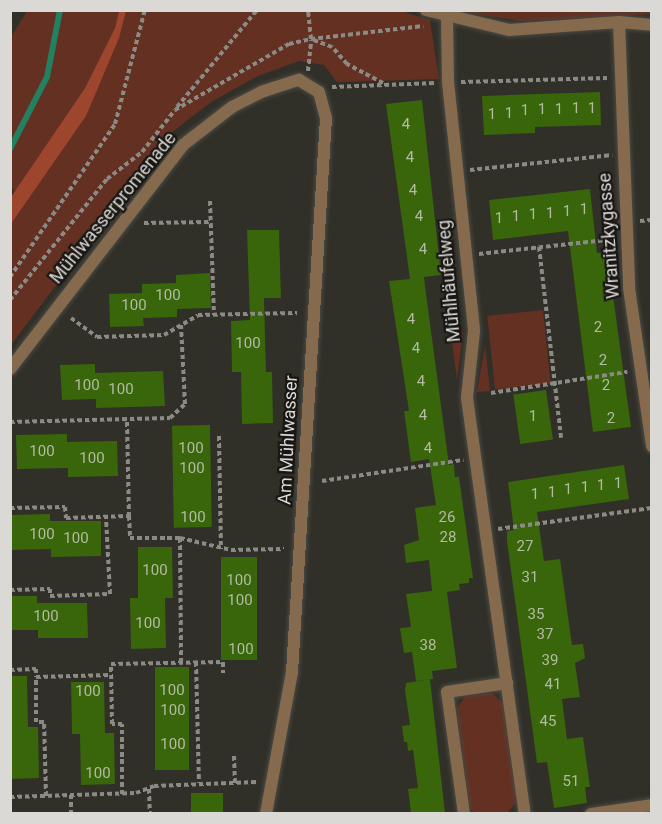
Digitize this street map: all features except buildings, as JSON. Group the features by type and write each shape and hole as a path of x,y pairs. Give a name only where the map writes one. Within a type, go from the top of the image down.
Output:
{"street":[{"path":"426,10 447,18 509,30 619,22 651,25"},
{"name":"Mühlhäufelweg","path":"447,18 448,82 474,331 467,399 525,813"},
{"name":"Wranitzkygasse","path":"619,22 625,238 651,446"},
{"name":"Mühlwasserpromenade","path":"10,369 183,145 232,107 299,80 319,92"},
{"name":"Am Mühlwasser","path":"266,813 292,672 326,118 319,92"},
{"path":"464,813 447,692 507,683"},
{"path":"591,813 651,805"}],"path":[{"path":"10,277 116,124 145,10"},
{"path":"10,300 108,179 142,152 257,10"},
{"path":"308,10 311,39"},
{"path":"175,110 288,44 311,39 428,25 447,18"},
{"path":"311,39 332,46 347,64 385,84"},
{"path":"459,82 620,78"},
{"path":"319,92 342,86 438,83"},
{"path":"469,170 622,154"},
{"path":"210,201 214,315"},
{"path":"144,223 210,222"},
{"path":"478,254 625,238"},
{"path":"539,247 552,384 561,438"},
{"path":"71,318 97,337 164,335 198,315 297,313"},
{"path":"10,422 127,422 170,418 185,404 181,325"},
{"path":"491,393 641,370"},
{"path":"127,422 130,538 180,538 221,549 284,549"},
{"path":"219,436 221,549"},
{"path":"322,481 465,460"},
{"path":"10,508 65,507 66,518 129,516"},
{"path":"498,529 651,508"},
{"path":"10,590 50,589 50,596 110,594 106,516"},
{"path":"180,538 181,663"},
{"path":"196,662 199,783"},
{"path":"122,794 122,723 112,724 111,664 223,662 223,673"},
{"path":"10,670 36,669 36,722 44,722 46,796"},
{"path":"36,677 111,675"},
{"path":"234,756 235,783"},
{"path":"10,797 122,794 199,783 258,782"},
{"path":"149,789 150,813"},
{"path":"71,795 71,813"}],"shaded area":[{"path":"398,10 430,20 439,79 337,82 324,65 299,61 258,76 211,102 171,133 11,345 11,224 86,116 126,11"},
{"path":"651,10 652,14 521,21 456,11"},
{"path":"27,11 119,11 115,28 85,88 15,192 11,187 11,37"},
{"path":"119,11 126,11 119,38 86,116 11,224 11,197 85,88 115,28"},
{"path":"543,310 551,384 495,389 487,316"},
{"path":"463,332 457,380 451,334"},
{"path":"485,345 490,391 477,392"},
{"path":"492,693 504,704 516,803 507,813 475,813 470,808 457,709 465,696"}],"waterway":[{"path":"10,149 47,77 60,10"}]}
